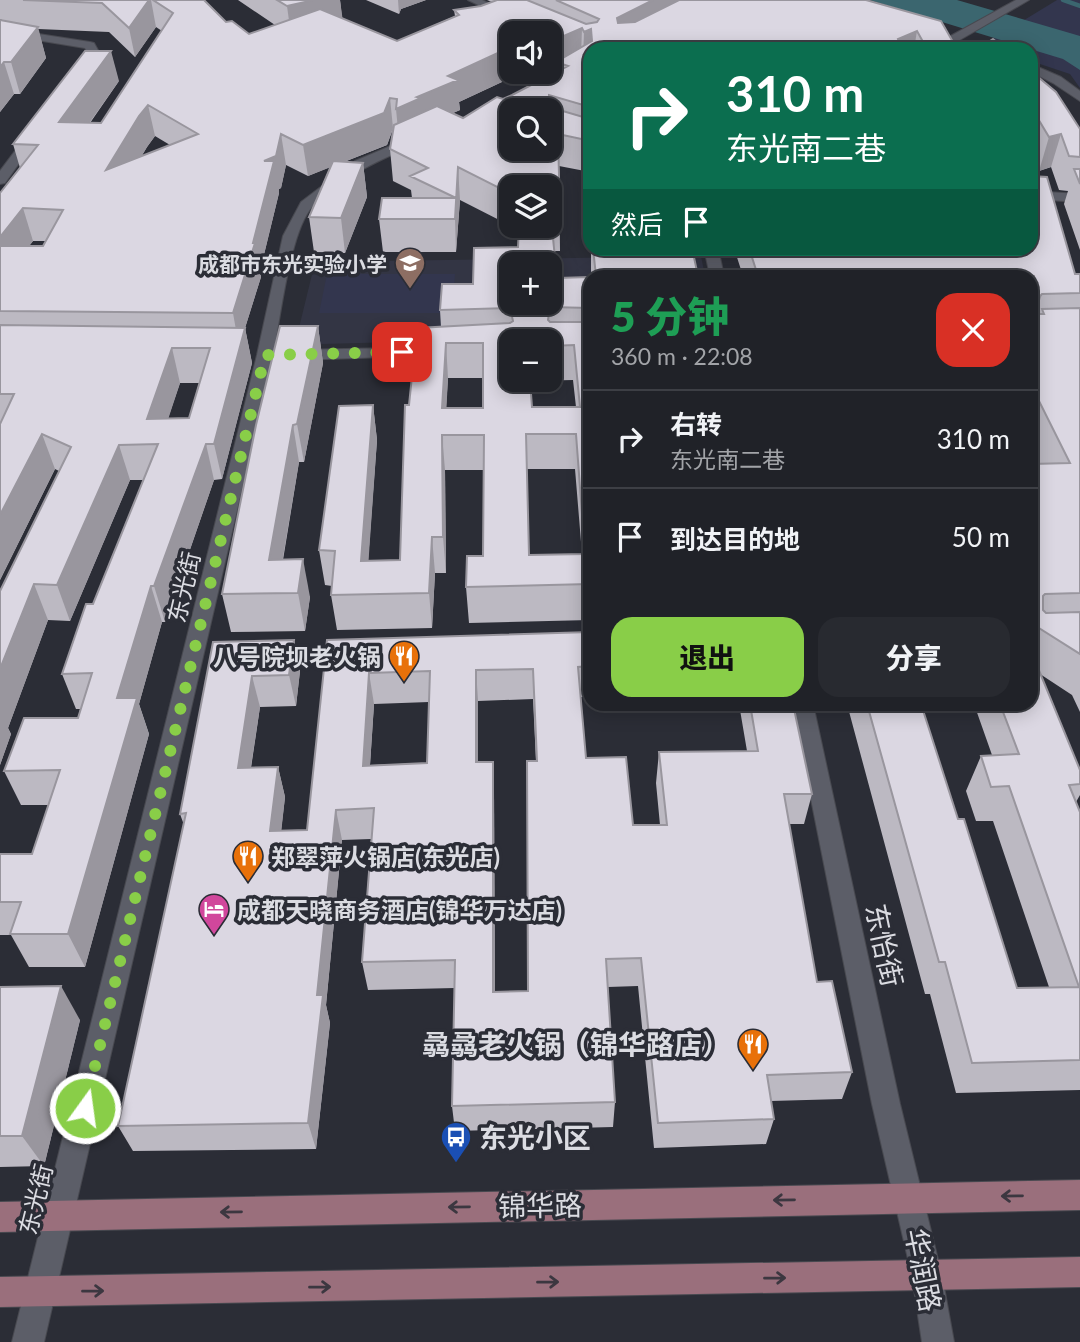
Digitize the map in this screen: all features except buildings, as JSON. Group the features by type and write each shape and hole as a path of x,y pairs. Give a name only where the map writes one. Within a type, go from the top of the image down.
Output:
{"main road":[{"name":"锦华路","path":"0,1217 1080,1195"},
{"path":"0,1292 1080,1272"}],"street":[{"path":"473,0 521,21"},
{"path":"953,39 1023,0"},
{"path":"912,30 958,42"},
{"path":"0,32 90,45 93,52 69,85"},
{"path":"1038,71 1057,80 1080,97"},
{"path":"2,175 45,118"},
{"name":"东光街","path":"28,1342 200,657 258,355 290,236 306,205 360,164 432,132"},
{"path":"1038,195 1080,198"},
{"path":"258,355 456,351"},
{"path":"248,656 371,654"},
{"name":"东怡街","path":"803,711 886,1104 910,1198"},
{"name":"华润路","path":"910,1198 938,1342"}],"shaded area":[{"path":"870,0 957,0 1080,36 1080,70 1063,59 1038,51 1038,42 1007,42"},
{"path":"1057,0 1080,0 1080,88 1070,74 1038,63 1038,42 988,42"},
{"name":"成都市东光实验小学","path":"701,256 704,270 583,270 583,337 562,338 562,329 499,329 499,339 322,344 297,336 315,262 499,259 499,315 562,315 562,258"},
{"path":"327,274 455,274 452,313 319,313"}],"waterway":[{"path":"1063,0 1080,6"}],"place":[{"name":"成都市东光实验小学","path":"410,290"},
{"name":"八号院坝老火锅","path":"404,683"},
{"name":"郑翠萍火锅店(东光店)","path":"248,883"},
{"name":"成都天晓商务酒店(锦华万达店)","path":"214,936"},
{"name":"骉骉老火锅（锦华路店）","path":"753,1071"},
{"name":"东光小区","path":"456,1164"}],"route":[{"path":"85,1108 265,355 402,352"}]}
